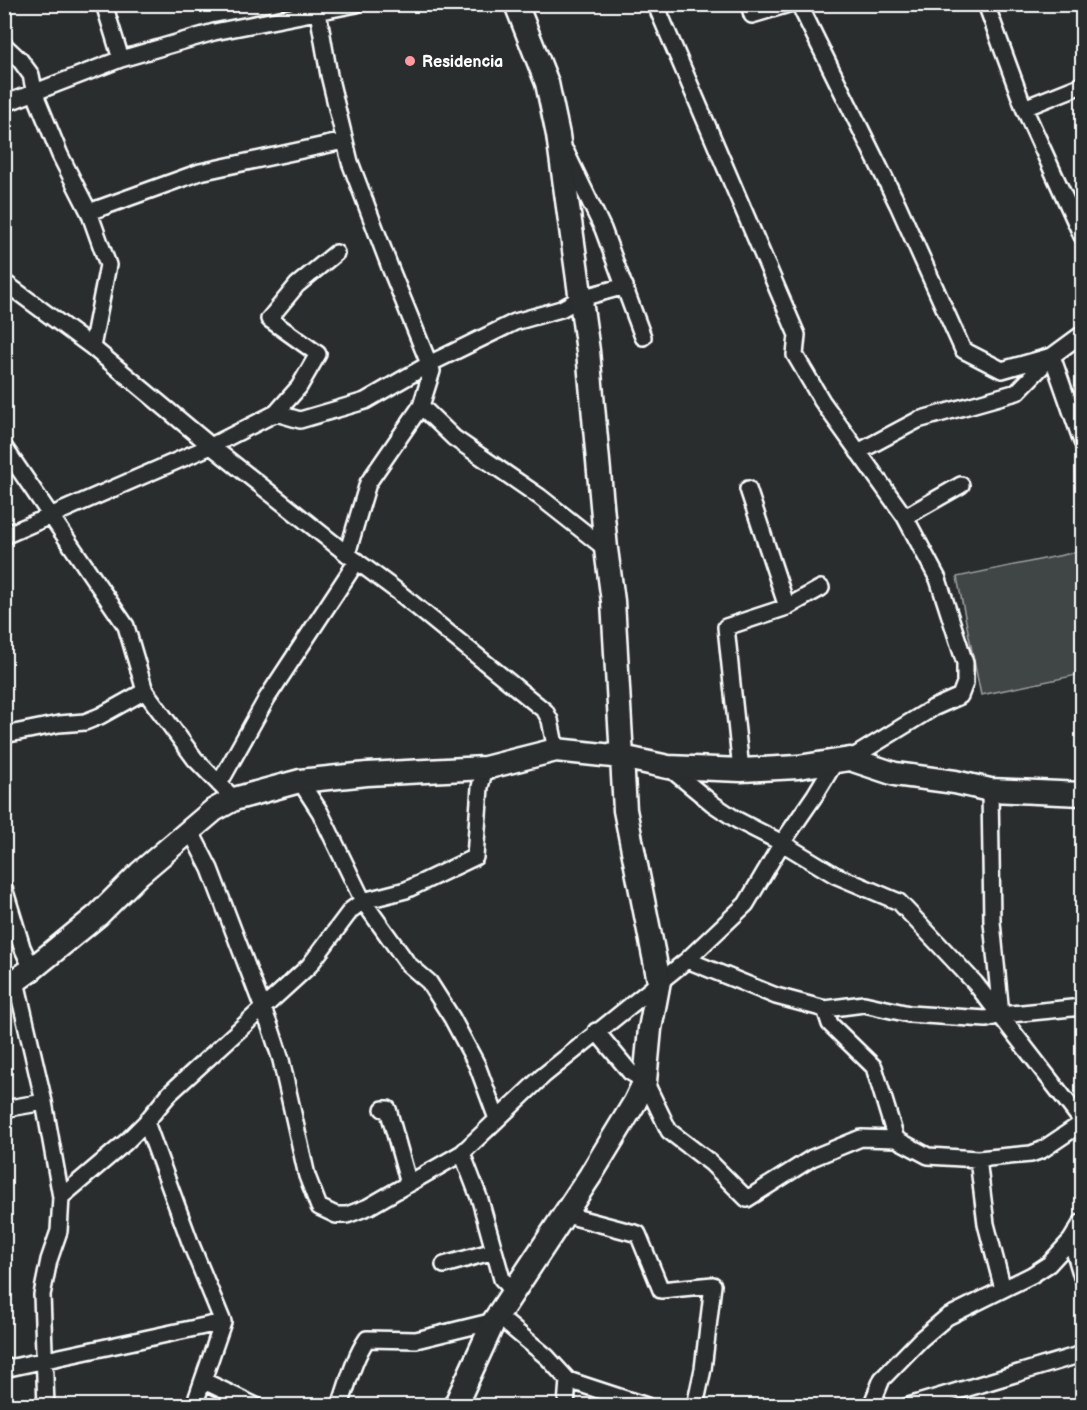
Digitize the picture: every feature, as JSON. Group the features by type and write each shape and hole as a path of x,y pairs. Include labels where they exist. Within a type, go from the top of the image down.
{"street":[{"path":"104,4 121,59"},
{"path":"4,104 121,59 214,32 357,4"},
{"path":"455,1406 497,1319 635,1102 645,1081 650,1029 659,981 625,810 613,601 588,351 558,135 547,83 516,4"},
{"path":"191,832 210,869 281,1060 307,1176 319,1207 336,1215 347,1215 368,1207 462,1153 543,1076 687,960 746,904 782,843 842,761 933,708 960,696 965,683 965,663 938,579 905,517 822,401 795,355 797,335 654,4"},
{"path":"748,4 752,15 789,4"},
{"path":"799,4 898,205 963,350 1002,370 1052,356"},
{"path":"986,4 1024,108 1083,236"},
{"path":"18,980 98,915 140,873 191,832 214,810 226,792 267,698 352,557 368,483 385,455 421,406 432,371 391,270 344,141 318,12"},
{"path":"4,45 20,60 31,75 35,94 60,156 89,212 108,266 92,347"},
{"path":"1024,108 1083,85"},
{"path":"558,135 603,229 644,337"},
{"path":"89,212 200,172 344,141"},
{"path":"4,536 211,446 276,413 299,387 318,354 269,319 297,285 336,253"},
{"path":"4,282 92,347 211,446 545,711 550,720 556,750"},
{"path":"276,413 300,420 365,401 430,363 515,322 561,309 581,298 625,286"},
{"path":"858,452 918,420 1017,392 1052,356 1083,334"},
{"path":"1052,356 1083,442"},
{"path":"421,406 454,438 540,496 606,549"},
{"path":"4,447 126,626 146,691 195,759 226,792"},
{"path":"905,517 961,485"},
{"path":"748,489 787,607"},
{"path":"741,770 726,627 787,607 820,588"},
{"path":"4,735 48,726 85,722 146,691"},
{"path":"226,792 367,774 485,768 556,750 622,757 668,767 741,770 798,767 842,761 895,774 955,782 990,790 1083,794"},
{"path":"596,1031 630,1072 645,1081 669,1131 711,1163 747,1199 812,1158 861,1138 896,1139 927,1156 978,1159 1031,1154 1042,1150 1083,1122 975,983 900,902 843,878 737,820 668,767"},
{"path":"61,1197 146,1122 171,1093 309,966 351,910 363,901 406,890 475,857 480,787 485,768"},
{"path":"300,781 320,812 363,901 408,964 429,982 452,1018 477,1065 497,1119"},
{"path":"990,790 992,922 1001,1015"},
{"path":"4,888 21,948 18,980 45,1102 61,1197 59,1231 49,1260 42,1294 46,1406"},
{"path":"687,960 776,996 825,1009 864,1004 909,1014 986,1019 1001,1015 1083,1007"},
{"path":"825,1009 830,1024 874,1067 896,1139"},
{"path":"4,1109 45,1102"},
{"path":"383,1109 388,1109 409,1184"},
{"path":"146,1122 190,1242 223,1322 194,1406"},
{"path":"462,1153 480,1200 502,1278 514,1291"},
{"path":"978,1159 986,1224 1003,1289"},
{"path":"563,1214 638,1234 662,1290 713,1286 703,1369 695,1406"},
{"path":"871,1406 882,1378 947,1317 1049,1264 1071,1240 1083,1222"},
{"path":"1071,1240 1083,1277"},
{"path":"444,1265 494,1251"},
{"path":"497,1319 547,1357 568,1380 647,1406"},
{"path":"340,1406 358,1352 367,1338 416,1340 497,1319"},
{"path":"4,1370 223,1322"},
{"path":"908,1406 1083,1354"},
{"path":"566,1406 568,1380"},
{"path":"204,1381 256,1406"}],"shaded area":[{"path":"1082,551 1082,674 981,695 957,577"}],"place":[{"name":"Residencia","path":"410,61"}]}
